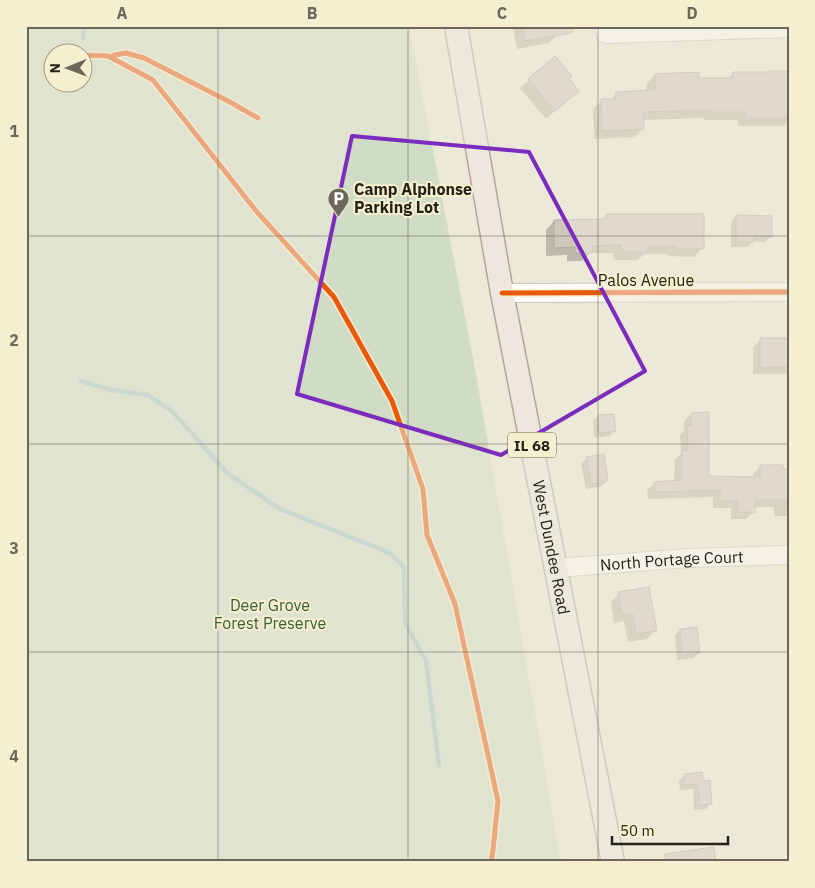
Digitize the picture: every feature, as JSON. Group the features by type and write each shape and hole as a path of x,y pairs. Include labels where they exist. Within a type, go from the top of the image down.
{"main road":[{"name":"West Dundee Road","path":"456,26 502,293 613,862"}],"street":[{"path":"605,30 789,28"},
{"name":"Palos Avenue","path":"502,293 789,292"},
{"name":"North Portage Court","path":"556,568 689,558 789,556"}],"highlighted area":[{"path":"352,136 529,152 645,371 501,455 297,394"}],"green space":[{"name":"Deer Grove Forest Preserve","path":"26,26 409,26 475,369 561,862 26,862"}],"building":[{"path":"523,26 572,26 572,33 525,41"},
{"path":"555,56 572,76 569,78 579,91 555,111 528,79"},
{"path":"789,71 789,118 746,118 746,112 711,112 711,110 643,112 644,129 602,131 601,99 616,99 616,92 655,90 655,74 699,72 699,78 733,78 733,72"},
{"path":"606,214 704,214 704,249 648,246 648,252 622,252 621,245 592,246 592,253 575,253 575,247 554,248 554,220 606,219"},
{"path":"736,215 772,216 772,237 754,236 754,242 736,242"},
{"path":"760,338 789,338 789,367 760,367"},
{"path":"709,412 709,476 760,477 760,465 783,465 783,469 789,469 789,500 755,500 755,512 738,512 738,501 720,501 720,490 655,492 654,482 681,480 682,451 688,450 687,426 691,425 691,413"},
{"path":"614,414 616,431 599,433 598,415"},
{"path":"604,454 608,481 591,484 586,457"},
{"path":"649,587 657,631 636,634 632,613 622,615 618,592"},
{"path":"697,627 700,653 682,655 680,629"},
{"path":"702,772 703,781 710,780 712,804 699,805 698,784 685,785 684,774"},
{"path":"714,847 716,862 665,862 665,854"}],"waterway":[{"path":"83,38 84,26"},
{"path":"81,381 111,390 148,395 173,412 227,473 280,509 390,553 404,567 405,623 426,661 439,765"}],"cycle path":[{"path":"110,57 126,53 144,58 258,118"},
{"path":"92,55 108,56 153,80 257,212 334,297 392,401 423,489 427,535 455,604 498,801 491,862"},
{"path":"502,293 789,292"}],"place":[{"name":"Camp Alphonse Parking Lot","path":"338,217"}]}
